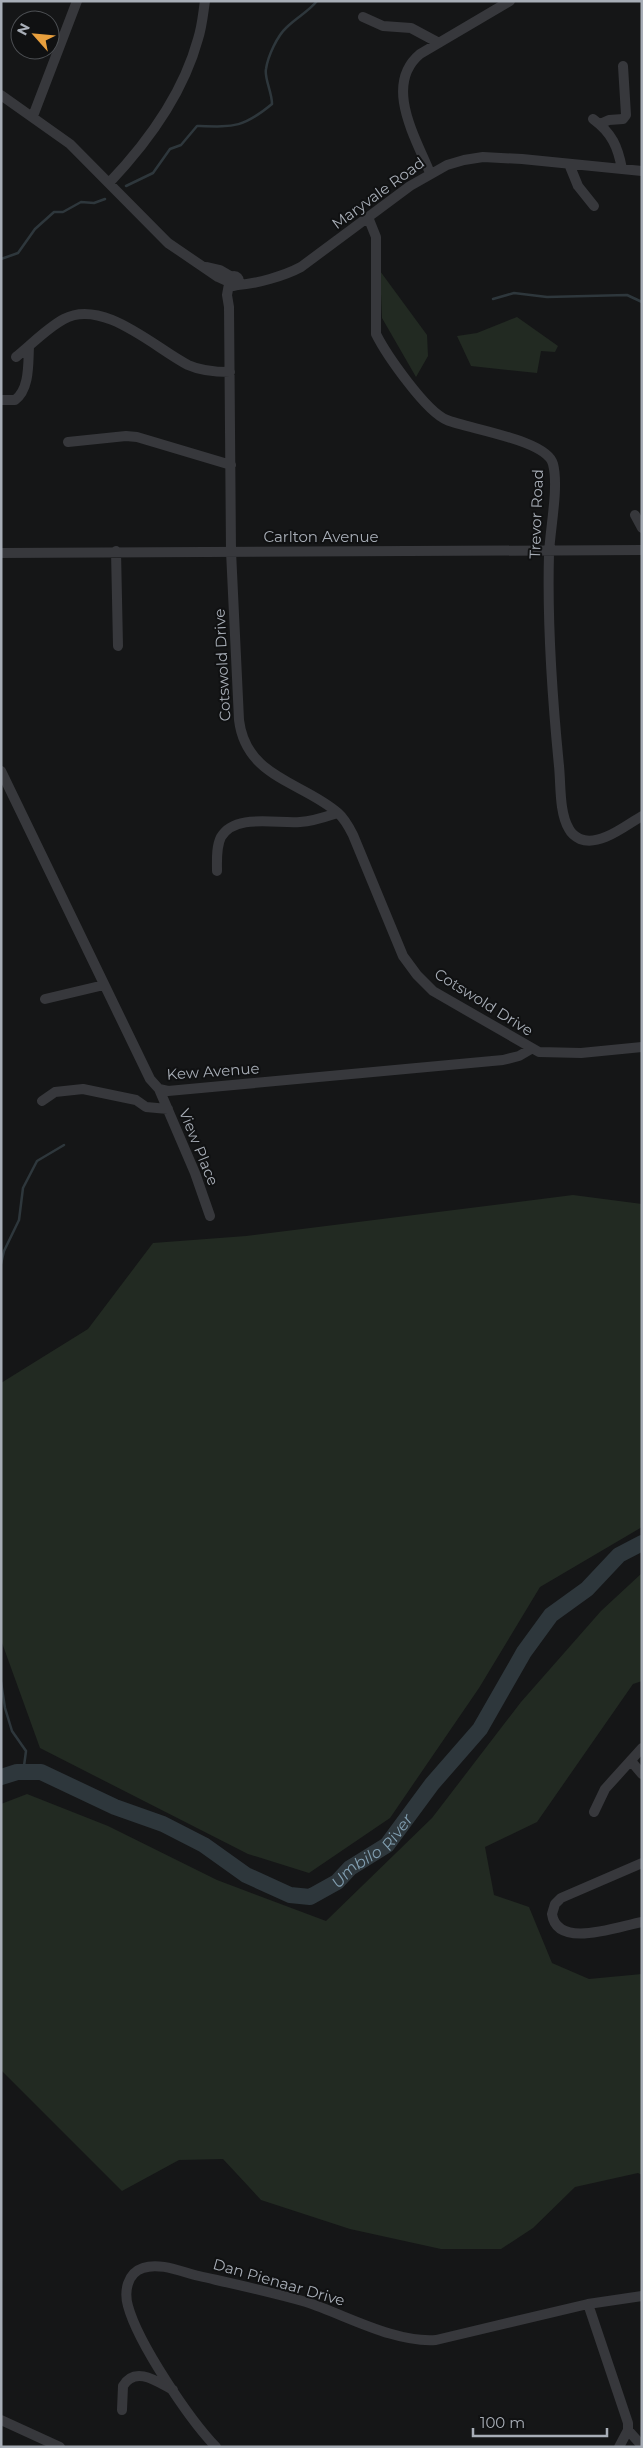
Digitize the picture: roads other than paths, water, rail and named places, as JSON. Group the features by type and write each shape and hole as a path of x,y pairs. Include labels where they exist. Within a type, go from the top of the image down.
{"street":[{"path":"33,116 77,1"},
{"path":"109,183 145,142 173,100 198,39 205,1"},
{"path":"430,173 404,103 402,88 406,71 412,61 510,1"},
{"path":"363,17 383,26 411,28 439,43"},
{"path":"622,169 618,149 597,122 623,119 626,115 623,66"},
{"name":"Maryvale Road","path":"1,95 70,144 168,244 204,266 220,270 234,282 260,280 286,274 301,267 430,173 447,165 483,157 642,171"},
{"path":"569,164 578,186 594,206"},
{"name":"Trevor Road","path":"368,217 376,238 376,334 382,347 426,403 446,420 532,445 547,454 552,462 554,479 550,551 550,676 562,798 568,829 579,838 587,841 598,839 642,816"},
{"name":"Cotswold Drive","path":"234,282 229,307 231,551 239,720 244,741 255,757 273,774 337,813 354,835 403,956 417,975 433,991 539,1052 563,1053 642,1047"},
{"path":"16,358 63,319 78,313 107,319 136,332 188,365 211,372 230,372"},
{"path":"1,400 15,400 22,393 27,378 29,346"},
{"path":"68,442 126,436 138,437 230,465"},
{"path":"635,515 642,528"},
{"name":"Carlton Avenue","path":"1,552 642,550"},
{"path":"116,551 118,646"},
{"name":"Kew Avenue","path":"1,771 4,787 150,1079 159,1089 168,1091 503,1060 519,1056 531,1049"},
{"path":"216,871 219,842 232,826 242,823 309,821 337,813"},
{"path":"45,999 104,985"},
{"path":"42,1101 55,1092 84,1089 136,1100 146,1107 168,1109"},
{"name":"View Place","path":"159,1089 210,1216"},
{"path":"594,1812 605,1789 642,1748"},
{"path":"631,1761 642,1774"},
{"path":"642,1863 561,1898 555,1904 552,1914 556,1924 563,1931 576,1935 642,1922"},
{"name":"Dan Pienaar Drive","path":"216,2447 190,2416 142,2340 127,2304 126,2291 129,2280 134,2272 143,2268 165,2268 291,2298 391,2333 424,2340 436,2340 588,2304 642,2296"},
{"path":"588,2304 624,2410 628,2430 642,2446"},
{"path":"122,2410 123,2386 133,2376 141,2375 148,2377 174,2390"},
{"path":"1,2420 60,2447"},
{"path":"621,2445 628,2430"}],"waterway":[{"path":"126,186 153,173 170,149 181,145 197,126 229,126 245,122 272,104 266,73 271,52 283,31 317,1"},
{"path":"1,259 18,253 35,229 54,212 63,212 81,202 94,203 105,199"},
{"path":"493,299 514,293 547,297 627,295 642,302"},
{"path":"1,1264 4,1251 19,1220 23,1188 37,1161 64,1145"},
{"name":"Umbilo River","path":"1,1777 17,1772 41,1772 115,1807 163,1824 204,1845 246,1875 290,1895 310,1897 337,1882 350,1868 387,1845 432,1784 480,1729 524,1652 551,1615 587,1589 619,1555 642,1543"},
{"path":"1,1682 5,1708 12,1731 26,1751 24,1766 28,1772"}]}
